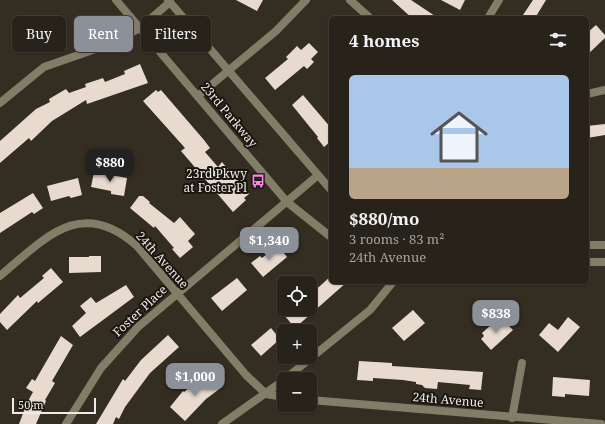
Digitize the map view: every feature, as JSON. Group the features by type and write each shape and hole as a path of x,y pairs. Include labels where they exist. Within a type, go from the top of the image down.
{"street":[{"name":"23rd Parkway","path":"116,0 287,202 329,235"},
{"path":"198,96 276,31 306,0"},
{"path":"350,0 368,16"},
{"path":"489,16 499,0"},
{"path":"0,103 44,68 105,46 140,28 169,1 317,176 329,188"},
{"path":"589,94 605,90"},
{"name":"Foster Place","path":"66,424 101,368 138,327 317,176"},
{"name":"24th Avenue","path":"0,276 25,254 62,229 81,222 110,228 131,241 246,375 266,394"},
{"path":"589,245 605,245"},
{"path":"589,262 605,262"},
{"path":"293,372 370,310 391,284"},
{"path":"512,418 522,363"},
{"path":"222,424 277,385"},
{"path":"266,394 277,396"},
{"name":"24th Avenue","path":"317,401 512,418 601,424"}],"building":[{"path":"236,0 263,0 257,11"},
{"path":"392,0 411,0 435,16 410,16"},
{"path":"441,0 465,0 460,10"},
{"path":"533,0 546,0 536,16 522,16"},
{"path":"596,25 605,35 605,38 589,53 589,31"},
{"path":"309,43 318,52 311,59 314,62 307,69 304,66 275,90 265,78 288,59 286,57 297,46 301,50"},
{"path":"140,64 148,83 87,104 86,100 52,121 31,141 29,138 0,163 0,141 36,109 50,102 49,99 66,89 69,93 86,87 85,84 103,78 105,82 125,74 124,71"},
{"path":"156,90 158,92 161,90 204,140 210,148 205,152 218,167 222,162 249,194 244,198 246,200 233,212 181,151 185,148 143,101"},
{"path":"303,95 329,126 329,143 324,147 317,138 318,137 292,105"},
{"path":"605,124 605,135 589,138 589,126"},
{"path":"94,172 127,178 124,196 111,194 111,191 91,187"},
{"path":"78,178 82,195 71,198 69,196 51,201 47,186"},
{"path":"33,193 43,208 34,214 32,212 0,233 0,213"},
{"path":"139,196 143,196 150,202 149,203 174,223 180,217 195,234 188,241 193,247 180,258 172,249 174,248 155,226 154,228 130,208"},
{"path":"278,245 287,257 263,277 251,263 260,256 262,258"},
{"path":"101,256 101,272 69,273 69,257"},
{"path":"51,268 63,282 38,303 37,301 7,330 0,322 0,314 18,295 20,298 44,278 42,276"},
{"path":"237,278 247,290 222,311 211,298"},
{"path":"329,278 329,284 345,284 317,309 317,289"},
{"path":"126,285 134,297 80,337 72,326 86,313 80,306 91,297 96,303"},
{"path":"413,310 425,323 404,341 392,328"},
{"path":"285,316 309,316 300,324 292,324"},
{"path":"568,317 580,327 558,352 539,335 549,323 558,330"},
{"path":"502,319 513,330 491,350 481,339 484,336 482,333 491,325 493,327"},
{"path":"271,328 277,335 277,342 261,356 251,345"},
{"path":"168,335 179,347 150,373 125,407 119,419 116,417 113,424 96,424 123,379 125,381 141,360"},
{"path":"61,336 73,345 52,381 55,383 45,400 46,401 36,424 19,424 33,392 26,388 32,379 35,381"},
{"path":"359,361 392,363 392,366 483,372 481,390 469,389 470,385 438,382 437,389 425,388 422,385 416,384 416,382 403,380 373,378 373,381 357,380"},
{"path":"212,375 222,387 206,399 185,421 170,407 183,391 184,392 201,378 204,381"},
{"path":"553,377 590,380 589,396 565,394 565,397 552,396"}],"place":[{"name":"23rd Pkwy at Foster Pl","path":"258,181"}]}
